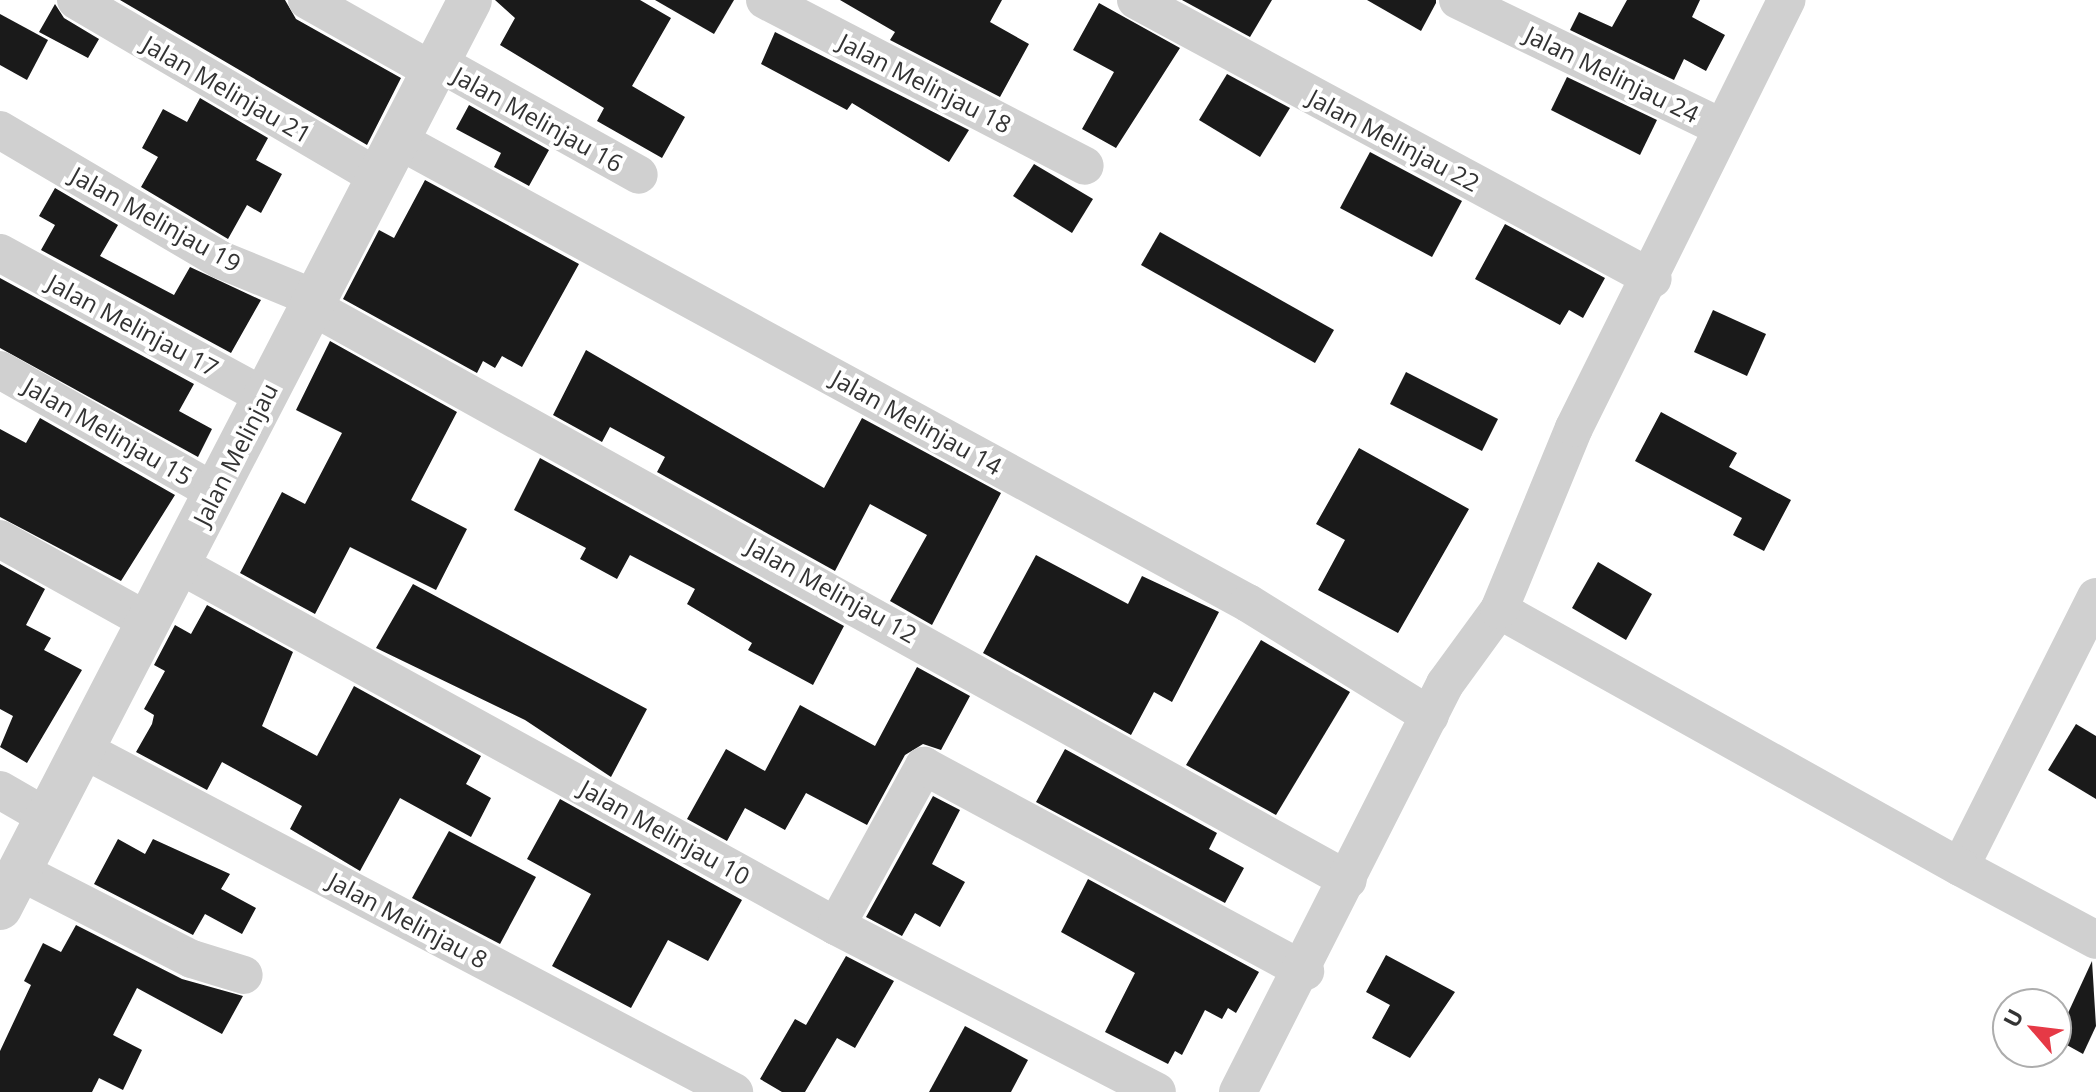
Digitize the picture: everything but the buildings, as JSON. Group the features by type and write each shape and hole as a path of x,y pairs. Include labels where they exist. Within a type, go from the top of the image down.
{"street":[{"name":"Jalan Melinjau 21","path":"76,0 388,158"},
{"name":"Jalan Melinjau 16","path":"307,0 639,175"},
{"name":"Jalan Melinjau","path":"10,889 470,0"},
{"name":"Jalan Melinjau 18","path":"765,0 1085,166"},
{"name":"Jalan Melinjau 22","path":"1136,0 1653,279"},
{"name":"Jalan Melinjau 24","path":"1458,0 1721,127"},
{"path":"1238,1092 1305,971 1430,716 1499,610 1574,428 1653,279 1721,127 1786,0"},
{"name":"Jalan Melinjau 19","path":"0,130 221,260 314,302"},
{"name":"Jalan Melinjau 14","path":"388,158 1248,603 1430,716"},
{"name":"Jalan Melinjau 17","path":"0,253 265,397"},
{"name":"Jalan Melinjau 12","path":"314,302 1348,880"},
{"name":"Jalan Melinjau 15","path":"0,370 215,492"},
{"path":"0,539 149,622"},
{"name":"Jalan Melinjau 10","path":"178,564 836,926 1157,1092"},
{"path":"1960,867 2096,597"},
{"path":"1499,610 2096,940"},
{"name":"Jalan Melinjau 8","path":"82,749 734,1092"},
{"path":"836,926 924,766 1305,971"},
{"path":"0,790 47,817"},
{"path":"10,889 192,959 244,975"}]}
